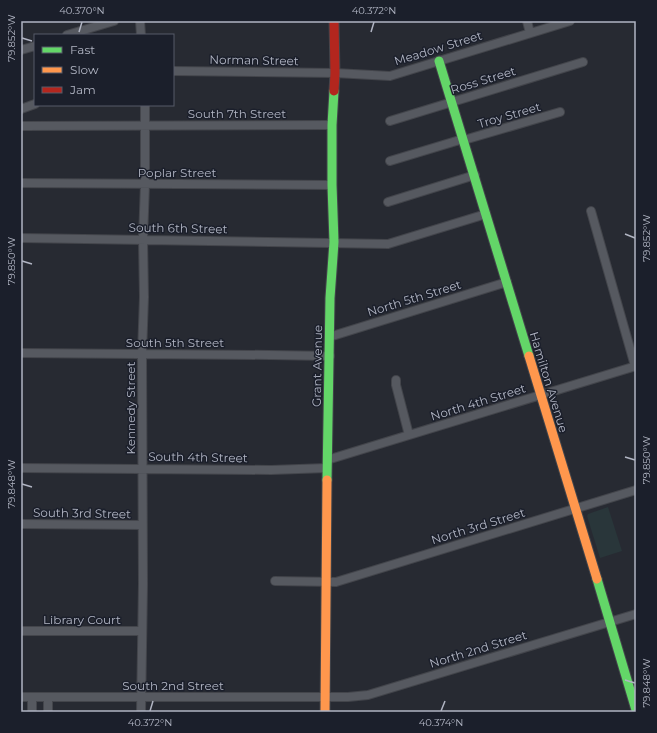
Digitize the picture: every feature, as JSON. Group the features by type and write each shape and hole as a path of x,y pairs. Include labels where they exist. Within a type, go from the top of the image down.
{"street":[{"path":"70,34 114,21"},
{"path":"140,21 141,34"},
{"name":"Grant Avenue","path":"325,712 327,464 330,356 329,337 334,242 332,125 335,73 334,21"},
{"path":"527,21 530,33"},
{"name":"Meadow Street","path":"335,73 390,76 570,21"},
{"path":"21,50 34,46"},
{"name":"Hamilton Avenue","path":"439,61 475,174 636,710"},
{"name":"Ross Street","path":"390,121 583,62"},
{"name":"Norman Street","path":"174,71 335,73"},
{"path":"21,109 34,104"},
{"name":"Kennedy Street","path":"141,712 142,354 144,297 143,239 146,126 145,106"},
{"name":"Troy Street","path":"390,161 560,112"},
{"name":"South 7th Street","path":"21,126 332,125"},
{"path":"388,202 475,174"},
{"name":"Poplar Street","path":"21,182 332,185"},
{"path":"590,211 636,366"},
{"name":"South 6th Street","path":"21,238 388,244 486,214"},
{"name":"North 5th Street","path":"329,337 507,282"},
{"name":"South 5th Street","path":"21,353 270,354 330,356"},
{"name":"North 4th Street","path":"327,464 409,435 636,366"},
{"path":"396,380 409,435"},
{"name":"South 4th Street","path":"21,468 270,470 327,464"},
{"name":"North 3rd Street","path":"326,581 336,582 636,490"},
{"name":"South 3rd Street","path":"21,524 142,525"},
{"path":"275,580 326,581"},
{"name":"North 2nd Street","path":"325,697 368,695 636,614"},
{"name":"Library Court","path":"21,631 142,632"},
{"name":"South 2nd Street","path":"21,697 325,697"},
{"path":"32,697 32,712"},
{"path":"48,698 48,712"}],"shaded area":[{"path":"608,507 622,551 600,558 587,516 588,514"}],"traffic: fast":[{"path":"439,61 529,356"},
{"path":"327,480 330,298 334,242 332,185 332,125 334,91"},
{"path":"597,579 636,710"}],"traffic: slow":[{"path":"529,356 597,579"},
{"path":"325,712 327,480"}],"traffic: jam":[{"path":"334,21 334,91"}]}
